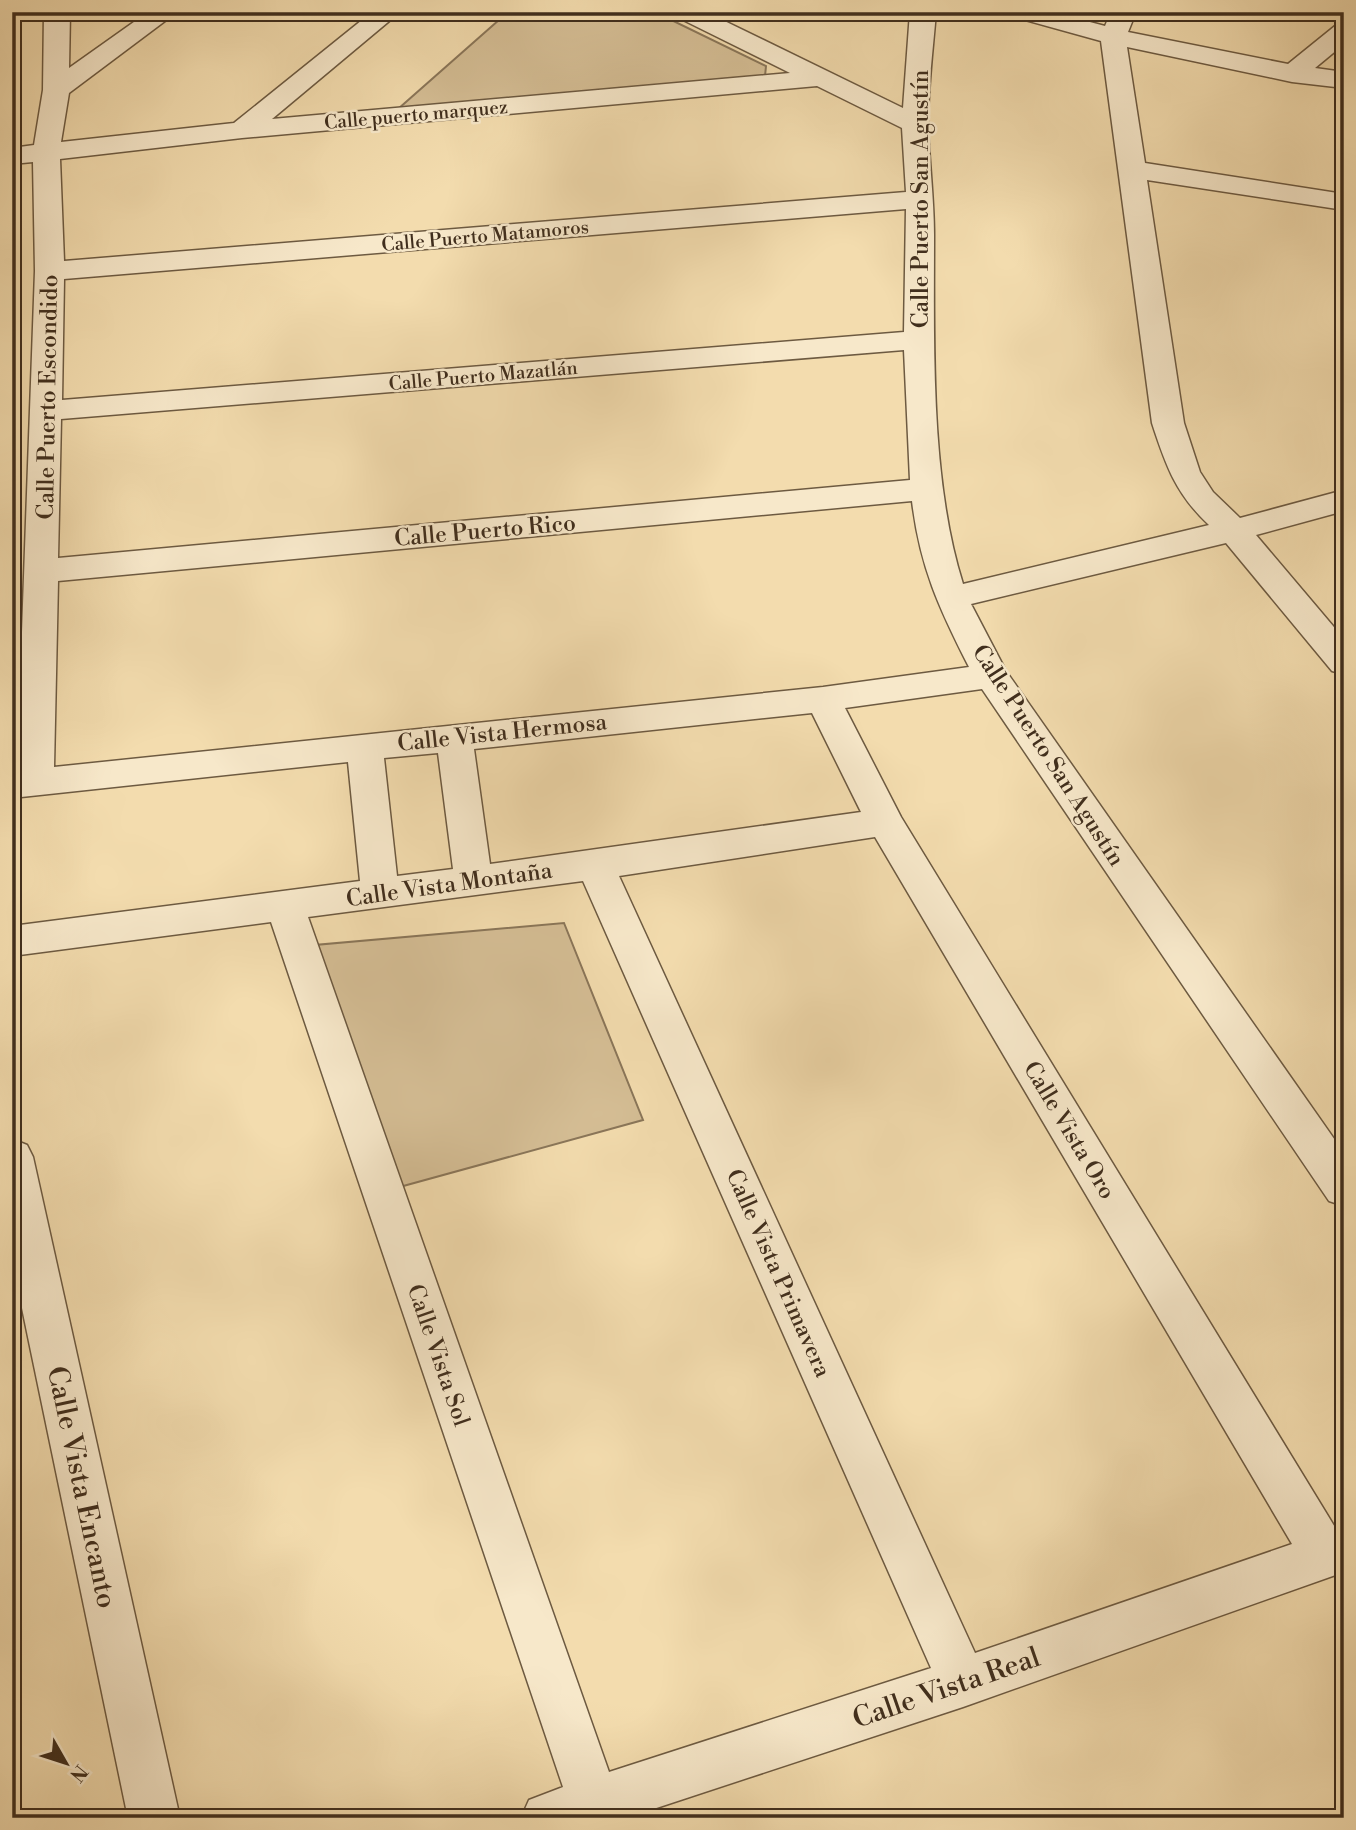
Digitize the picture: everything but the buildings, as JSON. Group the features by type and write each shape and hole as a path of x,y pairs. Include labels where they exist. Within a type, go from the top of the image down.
{"street":[{"name":"Calle Puerto Escondido","path":"24,783 42,571 50,271 47,153 56,90 57,12"},
{"path":"56,90 165,12"},
{"path":"242,130 388,12"},
{"path":"686,12 915,124"},
{"name":"Calle Puerto San Agustín","path":"923,12 915,124 920,199 919,340 927,489 934,544 951,598 991,676 1344,1188"},
{"path":"1023,12 1119,25 1292,74 1344,80"},
{"path":"1119,25 1132,169 1168,423 1184,472 1201,499 1234,530 1344,662"},
{"path":"1292,74 1344,31"},
{"name":"Calle puerto marquez","path":"12,156 242,130 820,78"},
{"path":"1132,169 1344,202"},
{"name":"Calle Puerto Matamoros","path":"50,271 920,199"},
{"name":"Calle Puerto Mazatlán","path":"46,411 919,340"},
{"name":"Calle Puerto Rico","path":"42,571 927,489"},
{"path":"951,598 1234,530 1344,500"},
{"name":"Calle Vista Hermosa","path":"24,783 823,699 991,676"},
{"name":"Calle Vista Oro","path":"823,699 886,822 1335,1553"},
{"path":"454,736 473,880"},
{"path":"365,747 380,893"},
{"name":"Calle Vista Montaña","path":"12,941 285,907 886,822"},
{"name":"Calle Vista Primavera","path":"595,864 962,1682"},
{"name":"Calle Vista Sol","path":"285,907 594,1803"},
{"name":"Calle Vista Encanto","path":"12,1157 154,1818"},
{"name":"Calle Vista Real","path":"547,1818 962,1682 1335,1553"}],"shaded area":[{"path":"508,12 655,12 766,66 765,76 398,109"},
{"path":"564,923 643,1120 396,1188 315,945"}]}
